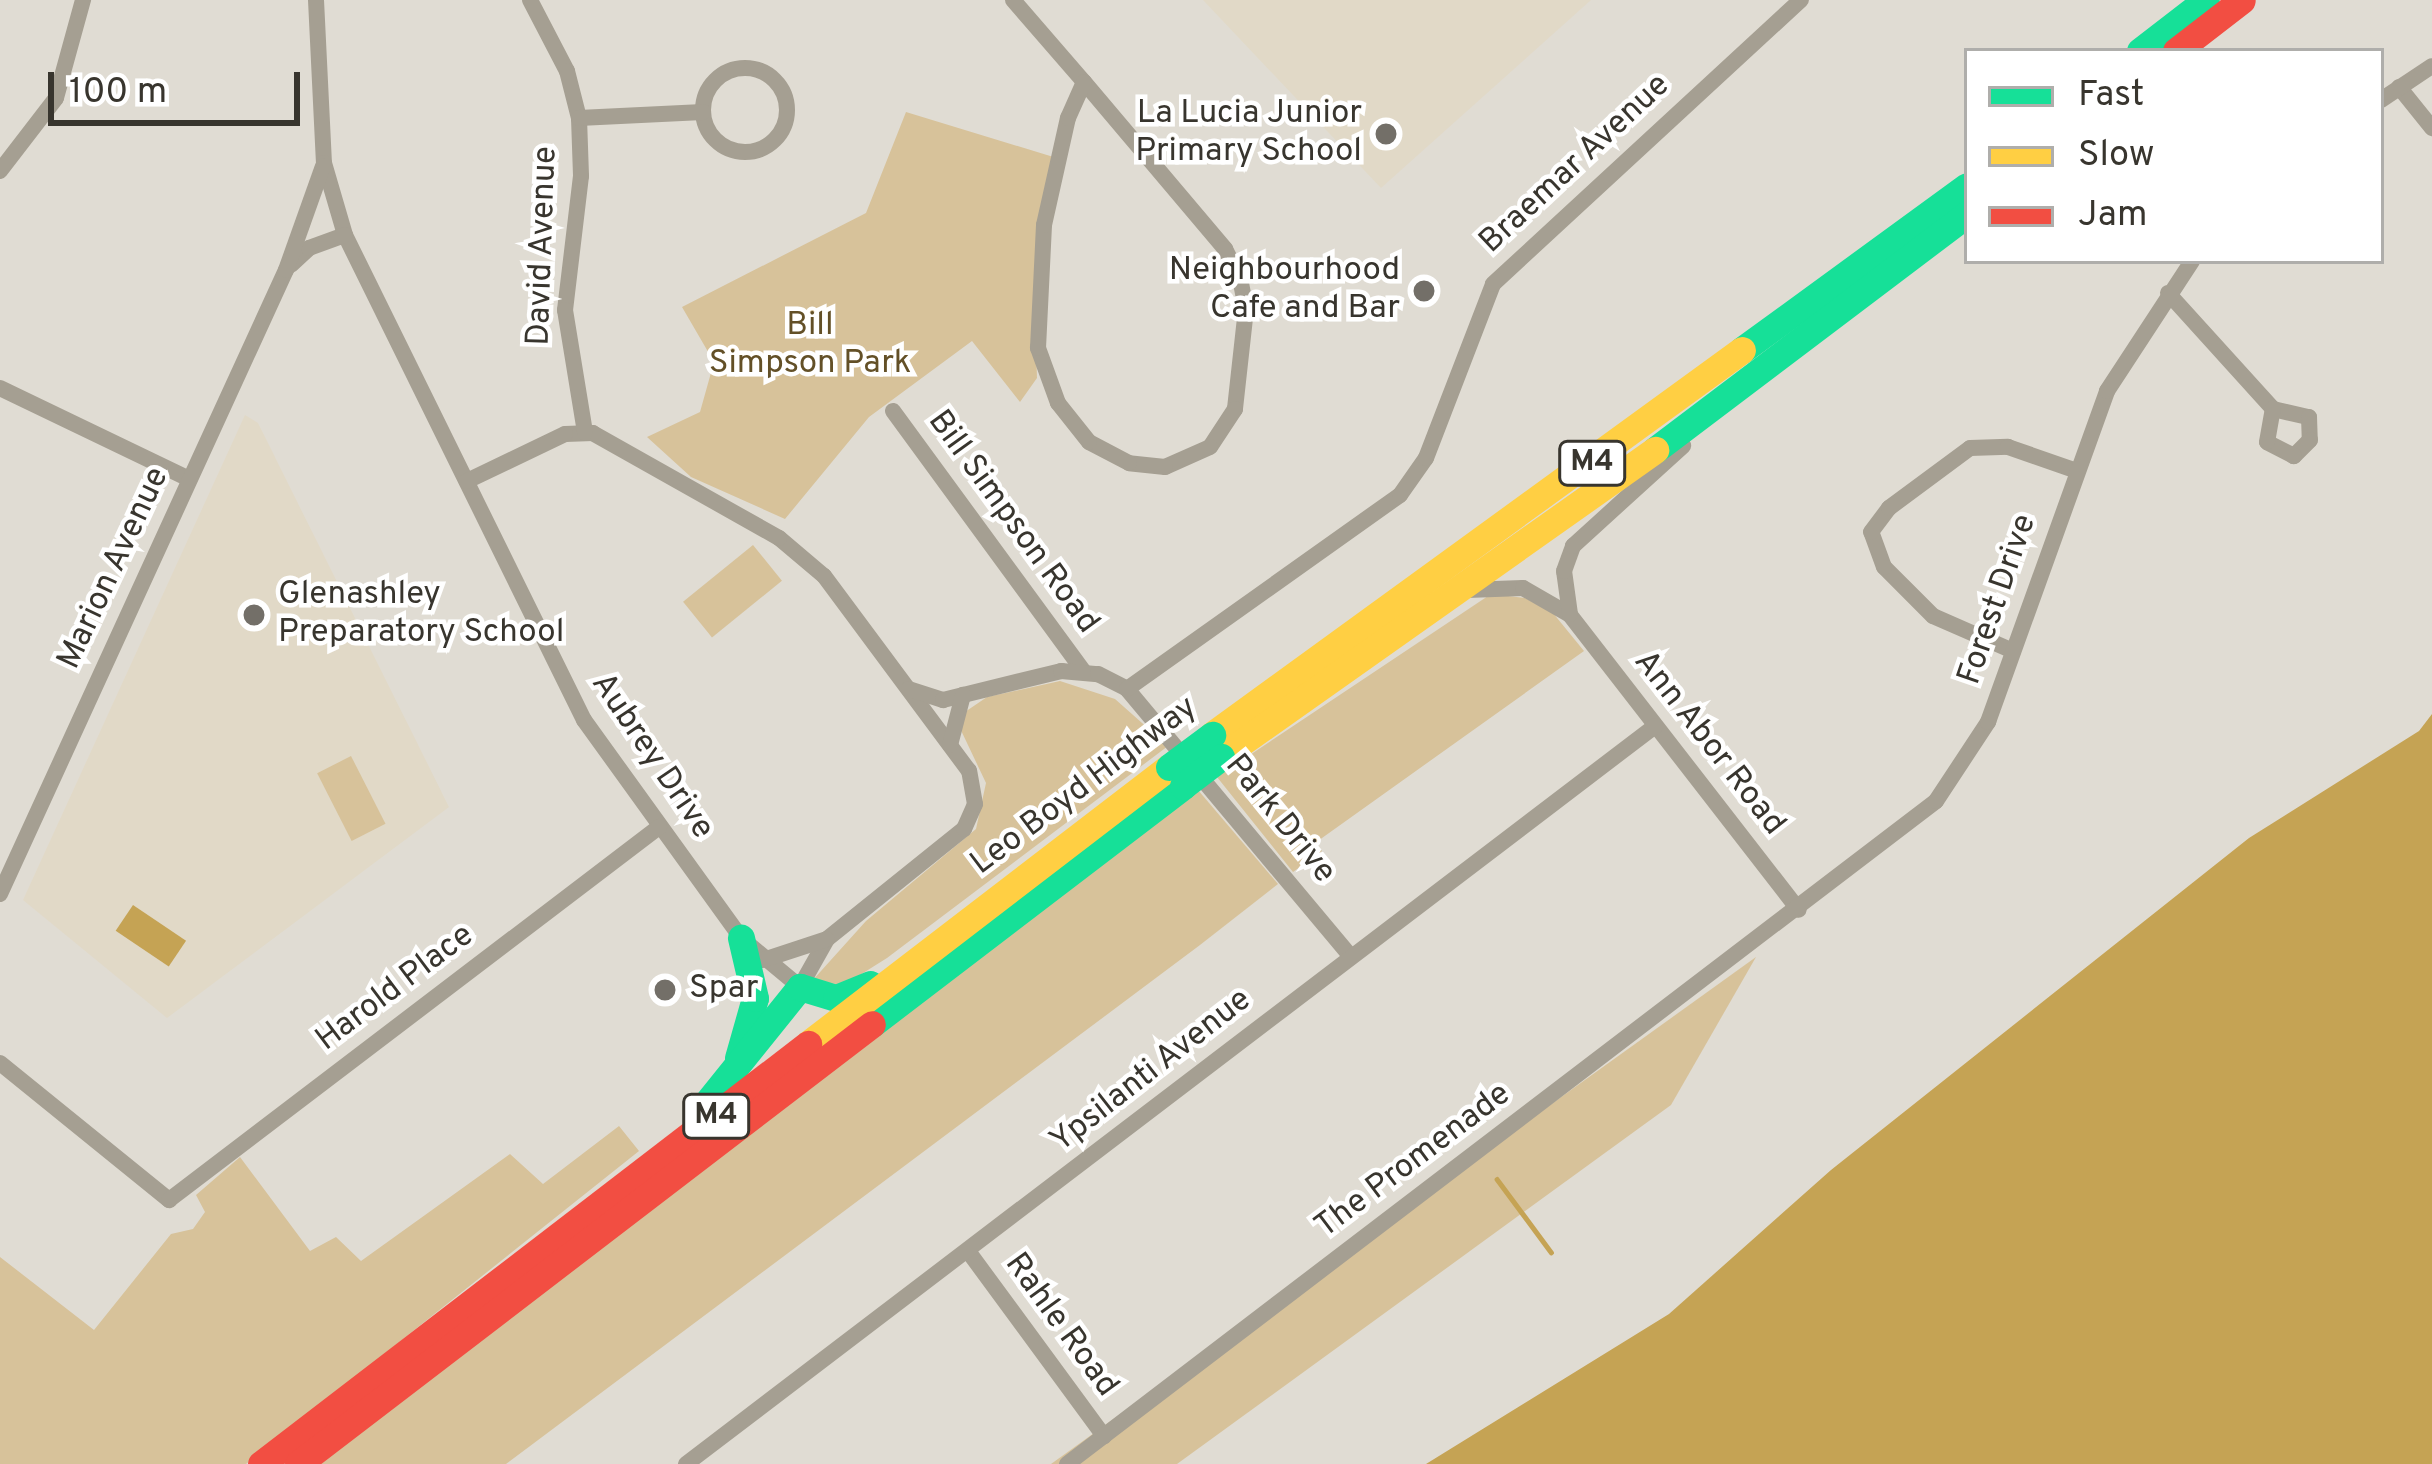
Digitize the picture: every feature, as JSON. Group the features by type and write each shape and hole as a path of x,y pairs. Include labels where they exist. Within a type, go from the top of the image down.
{"highway":[{"path":"2144,48 2206,0"},
{"path":"2180,48 2242,0"},
{"name":"Leo Boyd Highway","path":"298,1464 1176,777 1964,188"},
{"name":"Leo Boyd Highway","path":"1217,746 1775,365 1964,216"},
{"name":"Leo Boyd Highway","path":"261,1464 905,969 1176,777"},
{"path":"713,1098 754,1013 754,969 740,938"},
{"path":"620,1190 713,1098 800,987 836,998 905,969"}],"street":[{"path":"0,170 56,98 83,0"},
{"name":"Marion Avenue","path":"316,0 324,163 334,208"},
{"name":"David Avenue","path":"530,0 567,70 579,118 581,176 565,310 585,432"},
{"path":"1013,0 1084,82 1225,249 1244,292 1235,409 1210,447 1166,467 1129,463 1089,442 1058,403 1038,348 1044,224 1068,118 1084,82"},
{"name":"Braemar Avenue","path":"1127,688 1400,495 1426,458 1493,284 1801,0"},
{"path":"2384,98 2432,66"},
{"path":"743,68 774,79 788,108 777,138 747,152 717,141 703,112 714,81 743,68"},
{"path":"2398,87 2432,128"},
{"path":"579,118 703,112"},
{"name":"Marion Avenue","path":"0,894 286,270 324,163"},
{"name":"Aubrey Drive","path":"334,208 577,706 740,938 800,987"},
{"path":"286,270 309,248 345,235"},
{"name":"Forest Drive","path":"1799,910 1950,786 1979,741 2119,368 2190,264"},
{"path":"2168,293 2272,409"},
{"path":"1570,615 1564,571 1590,525 1775,365"},
{"path":"0,388 190,479"},
{"name":"Bill Simpson Road","path":"893,412 1083,670"},
{"path":"467,481 585,432 805,557 950,746 975,793 964,829 827,940 800,987"},
{"path":"2013,651 1933,616 1884,567 1871,532 1889,508 1970,448 2008,447 2077,471"},
{"name":"Ann Abor Road","path":"1445,593 1523,588 1570,615 1799,910"},
{"path":"909,688 934,700 1083,670"},
{"name":"Park Drive","path":"1083,670 1127,688 1351,957"},
{"path":"950,746 963,695"},
{"name":"Ypsilanti Avenue","path":"686,1464 1655,726"},
{"name":"Harold Place","path":"0,1064 169,1200 659,827"},
{"name":"The Promenade","path":"1066,1464 1799,910"},
{"path":"764,960 827,940"},
{"name":"Rahle Road","path":"968,1251 1104,1436"}],"shaded area":[{"name":"La Lucia Junior Primary School","path":"1203,0 1591,0 1381,188"},
{"name":"Glenashley Preparatory School","path":"245,415 258,423 449,807 167,1018 23,900"},
{"path":"2432,714 2432,1464 1426,1464 1669,1314 1831,1170 2249,838 2419,731"},
{"path":"133,905 186,941 169,966 116,931"}],"green space":[{"name":"Bill Simpson Park","path":"906,112 1060,159 1035,315 1037,378 1020,402 972,341 869,417 785,519 691,477 647,437 700,412 714,362 682,307 866,213"},
{"path":"753,545 782,581 712,637 683,602"},
{"path":"1491,594 1525,598 1553,613 1584,651 1315,843 1322,851 1293,872 1217,777"},
{"path":"1060,681 1115,699 1168,746 887,958 844,985 812,981 866,921 976,829 986,783 958,724 962,714 987,697"},
{"path":"351,756 386,824 352,841 317,773"},
{"path":"1198,790 1278,884 1200,945 506,1464 317,1464"},
{"path":"1756,957 1671,1105 1177,1464 1051,1464"},
{"path":"619,1126 639,1151 246,1464 0,1464 0,1257 94,1330 171,1234 193,1229 205,1212 196,1195 240,1157 310,1251 336,1237 361,1261 510,1154 543,1184"}],"waterway":[{"path":"1497,1179 1551,1252"}],"traffic: fast":[{"path":"2144,48 2206,0"},
{"path":"1742,350 1964,188"},
{"path":"1655,450 1964,216"},
{"path":"1169,767 1212,735"},
{"path":"1183,786 1221,757"},
{"path":"872,1024 1183,786"},
{"path":"738,1058 755,998 741,938"},
{"path":"701,1110 800,987 836,998 870,984"}],"traffic: slow":[{"path":"1212,735 1742,350"},
{"path":"1221,757 1655,450"},
{"path":"808,1044 1169,767"}],"traffic: jam":[{"path":"2180,48 2242,0"},
{"path":"298,1464 872,1024"},
{"path":"261,1464 808,1044"}],"place":[{"name":"La Lucia Junior Primary School","path":"1386,134"},
{"name":"Neighbourhood Cafe and Bar","path":"1424,291"},
{"name":"Glenashley Preparatory School","path":"254,615"},
{"name":"Spar","path":"665,990"}]}
